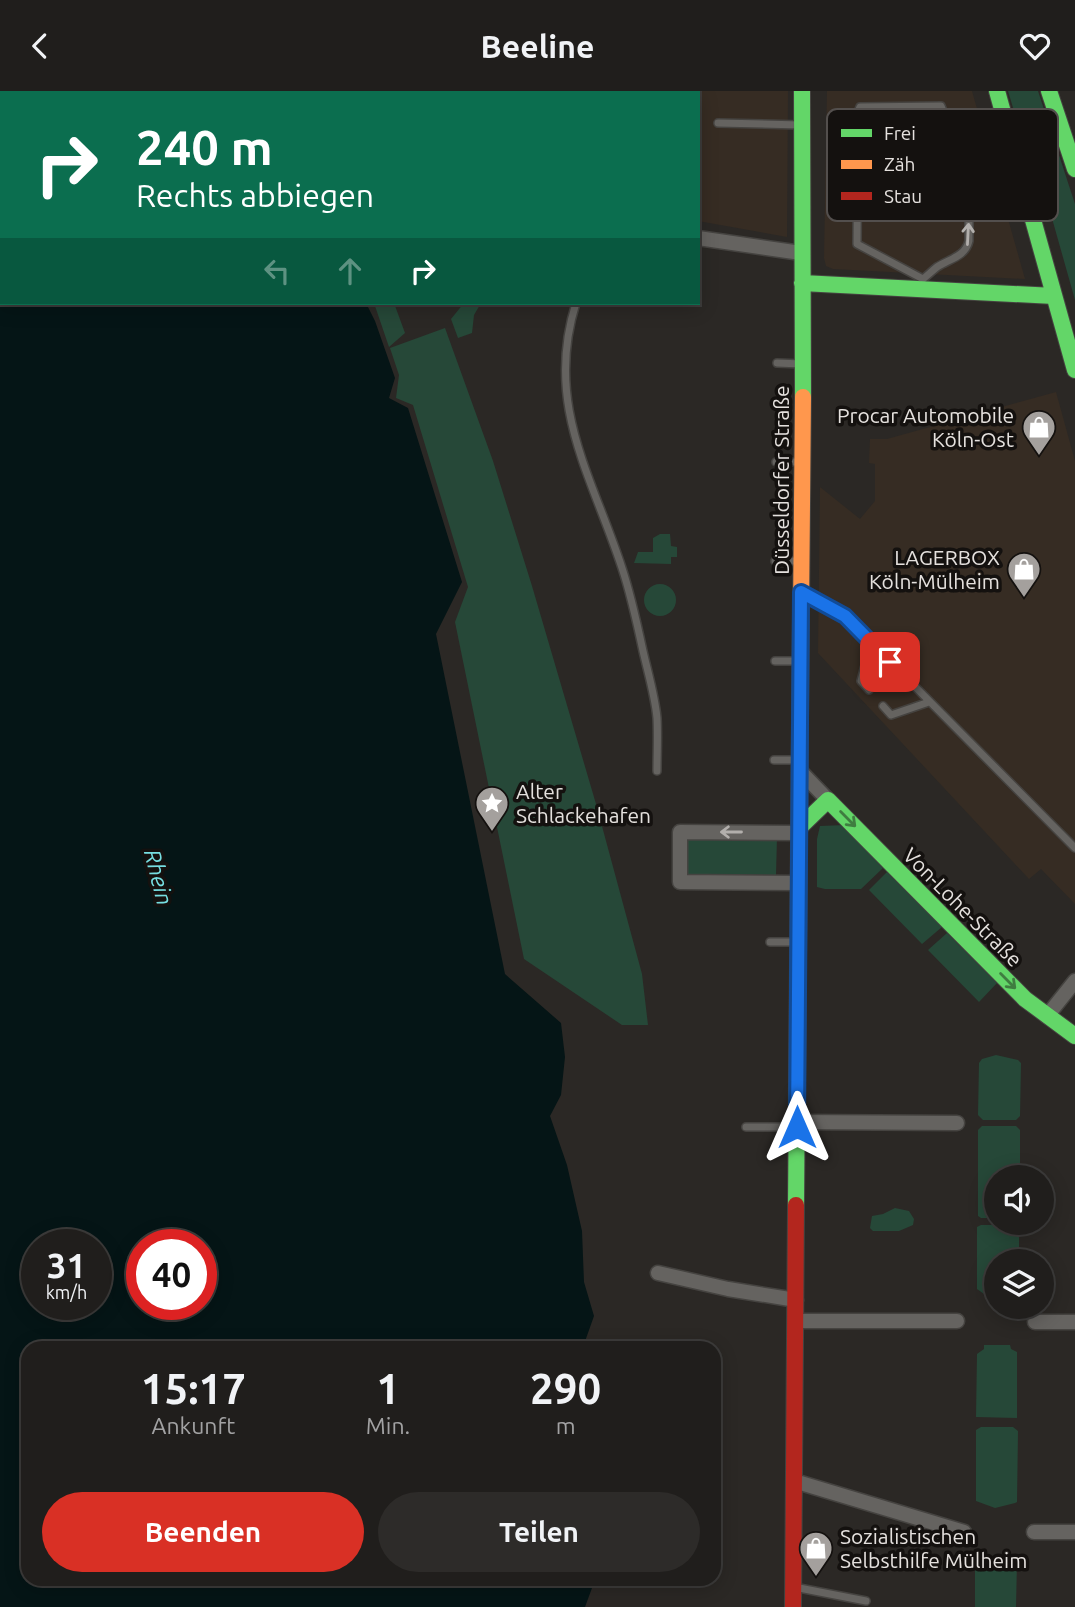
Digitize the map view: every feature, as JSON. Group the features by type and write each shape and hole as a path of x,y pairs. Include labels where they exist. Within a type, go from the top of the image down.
{"street":[{"name":"Düsseldorfer Straße","path":"793,1607 803,364 802,91"},
{"path":"997,91 1002,109"},
{"path":"1049,91 1055,109"},
{"path":"1058,118 1075,169"},
{"path":"1033,221 1075,370"},
{"path":"700,241 801,253"},
{"path":"802,283 924,284 1054,296"},
{"name":"Von-Lohe-Straße","path":"800,766 828,800 1025,999 1075,1036"},
{"path":"799,883 680,882 681,832 799,830 828,800"},
{"path":"1047,1016 1075,981"},
{"path":"797,1124 957,1123"},
{"path":"659,1273 727,1289 796,1300"},
{"path":"796,1321 957,1321"},
{"path":"1035,1322 1075,1322"},
{"path":"794,1481 964,1532"},
{"path":"1034,1532 1075,1532"}],"lane":[{"path":"860,109 941,106 942,109"},
{"path":"718,123 802,125"},
{"path":"857,221 857,244 924,284 937,267 959,256 967,247 968,221"},
{"path":"575,305 565,355 567,403 577,448 614,544 632,603 657,717 657,771"},
{"path":"777,363 803,364"},
{"path":"776,462 802,462"},
{"path":"775,561 801,561"},
{"path":"801,592 845,616 1075,848"},
{"path":"869,690 861,681 871,642"},
{"path":"775,661 801,661"},
{"path":"883,706 891,715 929,702"},
{"path":"774,760 800,766"},
{"path":"770,942 799,942"},
{"path":"746,1127 797,1124"},
{"path":"794,1587 866,1601"}],"shaded area":[{"path":"700,91 788,91 787,237 700,221"},
{"path":"827,91 972,91 977,109 827,109 827,221 1009,221 1025,279 833,269 826,266"},
{"path":"1056,392 1075,461 1075,904 1041,869 1029,879 818,653 820,487 860,519 875,501 875,464 869,463 870,439 887,439"}],"green space":[{"path":"1008,91 1038,91 1044,109 1013,109"},
{"path":"1058,152 1075,204 1075,300 1053,221 1058,221"},
{"path":"375,305 395,305 405,333 389,347"},
{"path":"462,305 480,305 474,315 472,333 458,338 451,319"},
{"path":"445,328 493,461 596,804 642,974 648,1025 622,1025 524,959 455,622 468,587 413,405 396,398 399,375 390,348"},
{"path":"660,534 670,534 671,546 677,547 677,557 671,557 671,564 634,563 638,552 653,552 653,538"},
{"path":"660,584 671,589 676,600 671,611 660,616 649,611 644,600 649,589"},
{"path":"846,825 883,868 861,889 817,887 817,839 820,826"},
{"path":"686,836 777,837 776,875 686,874"},
{"path":"887,872 942,927 922,944 869,890"},
{"path":"947,933 997,983 979,1002 928,950"},
{"path":"996,1055 1021,1063 1020,1116 1016,1120 983,1120 978,1115 979,1063 982,1059"},
{"path":"982,1126 1016,1126 1020,1130 1020,1165 984,1165 984,1218 978,1216 978,1130"},
{"path":"895,1208 909,1211 914,1219 913,1225 899,1231 873,1231 870,1228 872,1216"},
{"path":"984,1225 984,1235 1019,1235 1019,1249 984,1249 984,1294 977,1289 977,1227"},
{"path":"984,1345 1010,1345 1011,1349 1017,1352 1017,1418 976,1417 977,1354 984,1349"},
{"path":"981,1427 1013,1427 1018,1431 1015,1503 995,1508 976,1501 976,1430"},
{"path":"996,1555 1017,1562 1016,1607 975,1607 975,1561"}],"water":[{"name":"Rhein","path":"0,305 367,305 395,378 389,398 408,408 462,582 436,634 505,974 561,1023 565,1057 561,1095 550,1116 567,1165 582,1231 584,1282 594,1316 585,1341 21,1341 21,1586 592,1588 585,1607 0,1607"}],"traffic: fast":[{"path":"802,91 803,397"},
{"path":"997,91 1002,109"},
{"path":"1049,91 1055,109"},
{"path":"1058,118 1075,169"},
{"path":"1033,221 1075,370"},
{"path":"802,283 1054,296"},
{"path":"796,1205 800,720"},
{"path":"799,828 828,800 1025,999 1075,1036"}],"traffic: slow":[{"path":"800,720 803,397"}],"traffic: jam":[{"path":"793,1607 796,1205"}],"place":[{"name":"Procar Automobile Köln-Ost","path":"1039,457"},
{"name":"LAGERBOX Köln-Mülheim","path":"1024,599"},
{"name":"Alter Schlackehafen","path":"492,833"},
{"name":"Sozialistischen Selbsthilfe Mülheim","path":"816,1578"}],"route":[{"path":"797,1127 801,592 845,616 890,662"}]}
